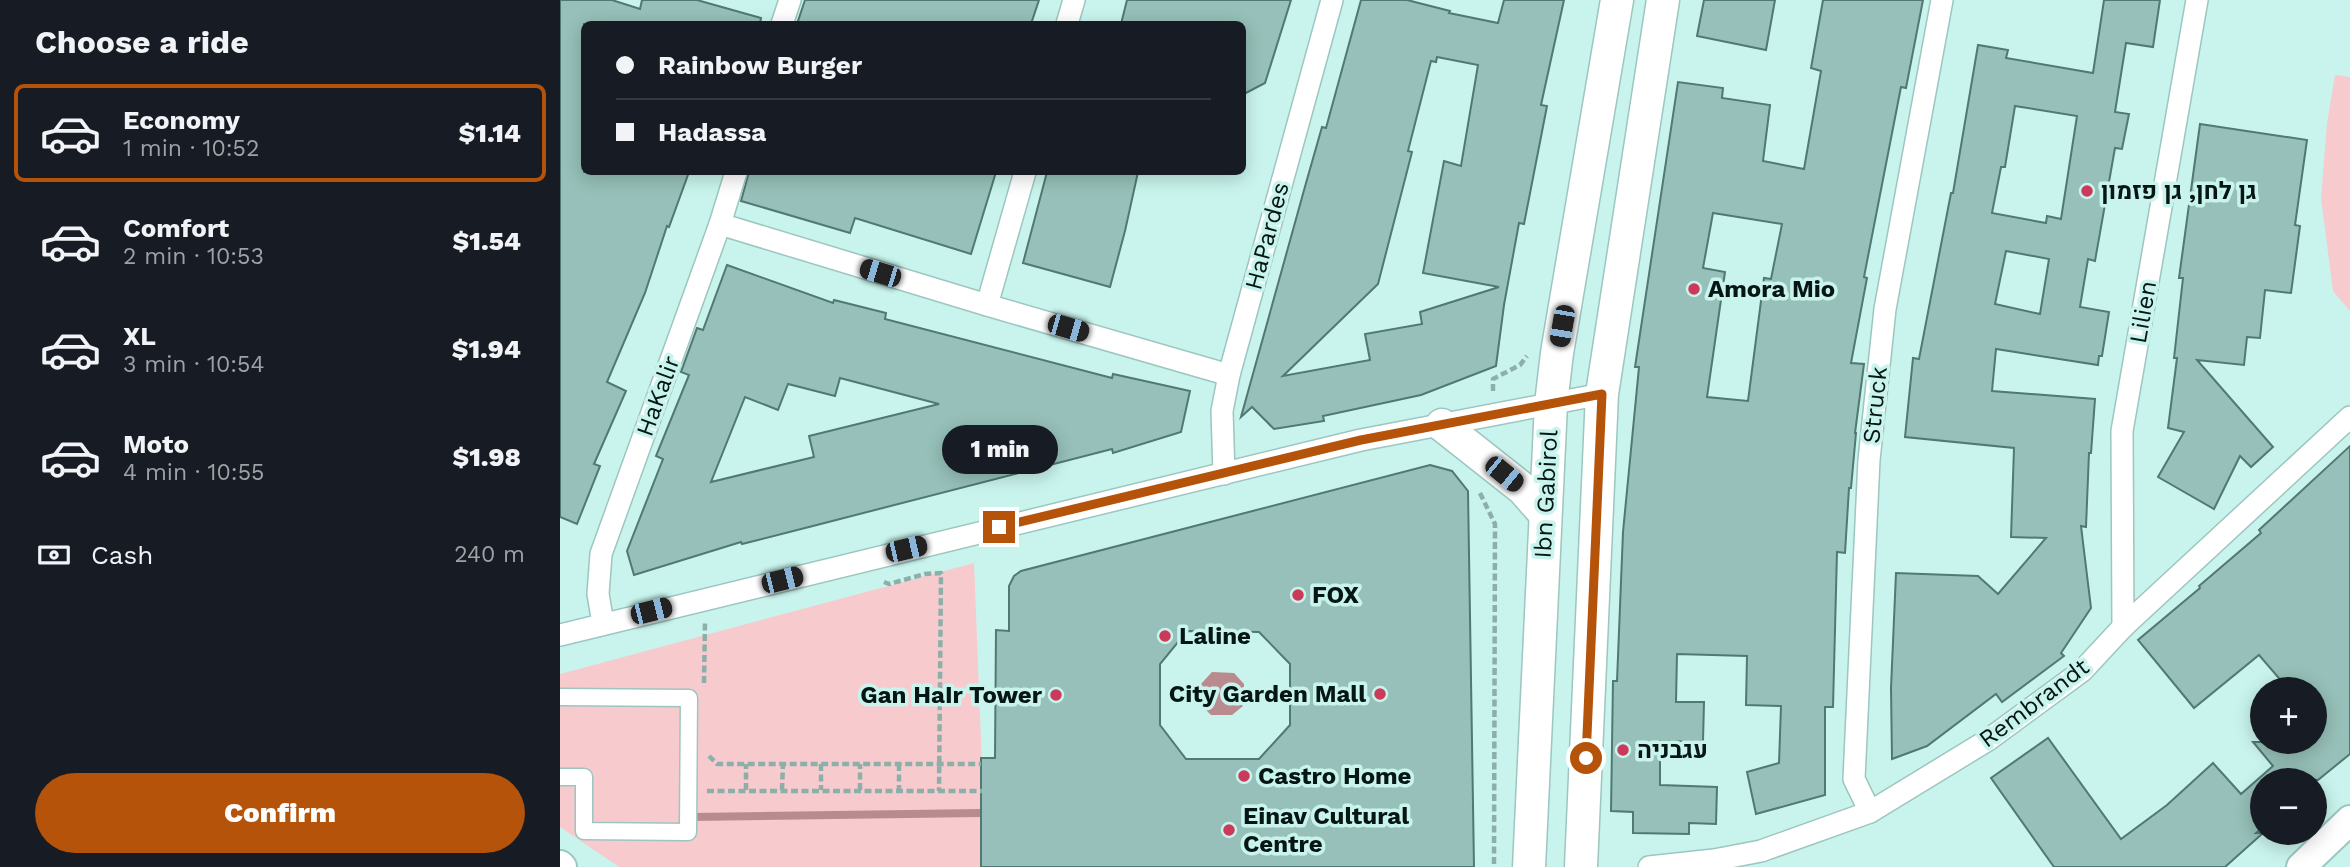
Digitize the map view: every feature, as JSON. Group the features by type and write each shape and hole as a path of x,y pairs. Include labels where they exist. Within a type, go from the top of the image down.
{"main road":[{"name":"Ibn Gabirol","path":"1529,867 1551,404 1617,0"},
{"path":"1581,867 1602,394 1663,0"},
{"path":"1442,425 1523,489 1545,514"}],"street":[{"path":"783,21 790,0"},
{"path":"1068,21 1074,0"},
{"name":"HaPardes","path":"1224,474 1222,411 1229,375 1332,0"},
{"name":"Struck","path":"1870,812 1854,779 1869,460 1885,309 1942,0"},
{"name":"Lilien","path":"2123,627 2122,431 2197,0"},
{"name":"HaKalir","path":"603,623 598,594 601,554 720,224 735,175"},
{"path":"987,305 1024,175"},
{"path":"720,224 1229,375"},
{"path":"560,635 1361,440 1602,394"},
{"name":"Rembrandt","path":"1649,867 1714,860 1761,851 1870,812 1998,732 2082,671 2123,627 2350,417"},
{"path":"560,697 689,698 688,832 584,831 584,777 560,776"},
{"path":"2301,867 2350,820"}],"path":[{"path":"1494,867 1495,524"},
{"path":"875,580 889,584 925,574 941,573 939,791"},
{"path":"717,764 981,764"},
{"path":"746,764 746,790"},
{"path":"782,790 783,764"},
{"path":"821,764 821,790"},
{"path":"860,764 860,790"},
{"path":"899,764 899,791"},
{"path":"688,791 982,791"}],"shaded area":[{"path":"2335,75 2350,77 2350,311 2333,291 2321,198 2327,123"},
{"path":"974,563 986,867 619,867 560,827 560,674"},
{"path":"1212,672 1234,673 1244,684 1244,688 1250,688 1250,701 1243,702 1243,706 1232,715 1211,715 1201,705 1201,684"}],"building":[{"path":"560,0 612,0 640,9 642,0 697,0 761,18 760,21 581,21 581,175 688,175 669,227 667,226 645,293 607,382 626,391 594,464 600,466 577,524 560,517"},
{"path":"805,0 1039,0 1032,21 798,21"},
{"path":"1127,0 1291,0 1265,83 1246,93 1246,21 1122,21"},
{"path":"1361,0 1407,0 1450,11 1449,13 1498,23 1504,0 1564,0 1541,105 1547,106 1524,224 1519,223 1496,366 1421,395 1323,416 1324,421 1274,429 1252,407 1241,417 1322,127 1326,128","holes":["1437,57 1478,65 1461,166 1444,161 1423,273 1499,287 1420,312 1422,324 1365,334 1370,360 1283,376 1378,284 1412,152 1408,151 1431,61 1436,62"]},
{"path":"1704,0 1775,0 1766,50 1697,36"},
{"path":"1823,0 1923,0 1906,88 1901,87 1864,277 1867,278 1851,363 1864,364 1849,488 1845,553 1837,552 1833,707 1825,707 1825,795 1756,814 1747,772 1779,763 1781,706 1746,705 1747,656 1677,654 1676,702 1704,702 1703,742 1660,741 1660,785 1717,787 1716,824 1689,823 1689,834 1633,833 1633,812 1611,811 1613,681 1617,681 1623,532 1639,367 1635,367 1678,82 1723,88 1722,98 1770,105 1763,161 1804,169 1821,71 1811,68","holes":["1713,213 1782,224 1771,279 1764,278 1748,401 1707,397 1725,272 1703,268"]},
{"path":"2104,0 2160,0 2153,47 2126,43 2115,112 2129,114 2122,149 2115,148 2095,261 2088,259 2080,307 2109,312 2102,356 2099,356 2098,365 1996,349 1992,391 2095,399 2089,453 2086,527 2081,526 2091,608 2061,653 2064,656 2002,702 1996,694 1927,746 1892,759 1891,688 1896,573 1978,576 1998,594 2046,538 2011,537 2014,448 1905,437 1913,358 1919,359 1953,193 1978,45 2008,50 2006,58 2093,73","holes":["2015,106 2077,116 2061,219 2047,216 2046,223 1992,213 2001,167 2005,167","2006,251 2049,259 2040,314 1995,304"]},
{"path":"2200,124 2307,140 2295,225 2300,226 2291,293 2265,290 2260,338 2247,337 2244,365 2197,360 2273,447 2251,467 2240,456 2214,509 2158,477 2184,432 2168,428 2183,278 2179,278"},
{"path":"748,175 995,175 971,254 855,218 850,233 741,201"},
{"path":"1046,175 1137,175 1110,287 1023,263"},
{"path":"727,265 833,303 834,300 886,313 885,319 1112,378 1113,374 1190,391 1181,432 1113,453 1112,449 742,544 741,542 634,575 627,551 663,459 656,456 689,375 681,372 697,328 703,330","holes":["840,378 939,404 809,436 814,457 711,482 745,397 778,410 788,384 835,396"]},
{"path":"2350,446 2350,754 2327,773 2327,768 2271,768 2273,766 2263,754 2327,754 2327,677 2278,677 2259,655 2194,708 2138,640 2261,533 2259,530"},
{"name":"City Garden Mall","path":"1430,465 1452,471 1468,491 1474,867 981,867 981,758 995,758 996,630 1009,631 1009,586 1014,576 1021,571","holes":["1187,631 1259,632 1290,664 1290,725 1259,759 1186,759 1160,725 1160,664"]},
{"path":"2048,738 2121,839 2167,805 2213,763 2241,794 2250,786 2250,845 2225,867 2054,867 1991,778"}],"waterway":[{"path":"691,817 981,813"}],"place":[{"name":"גן לחן, גן פזמון","path":"2087,191"},
{"name":"Amora Mio","path":"1694,289"},
{"name":"FOX","path":"1298,595"},
{"name":"Laline","path":"1165,636"},
{"name":"City Garden Mall","path":"1380,694"},
{"name":"Gan HaIr Tower","path":"1056,695"},
{"name":"עגבניה","path":"1623,750"},
{"name":"Castro Home","path":"1244,776"},
{"name":"Einav Cultural Centre","path":"1229,830"}],"route":[{"path":"999,527 1361,440 1602,394 1586,758"}]}
